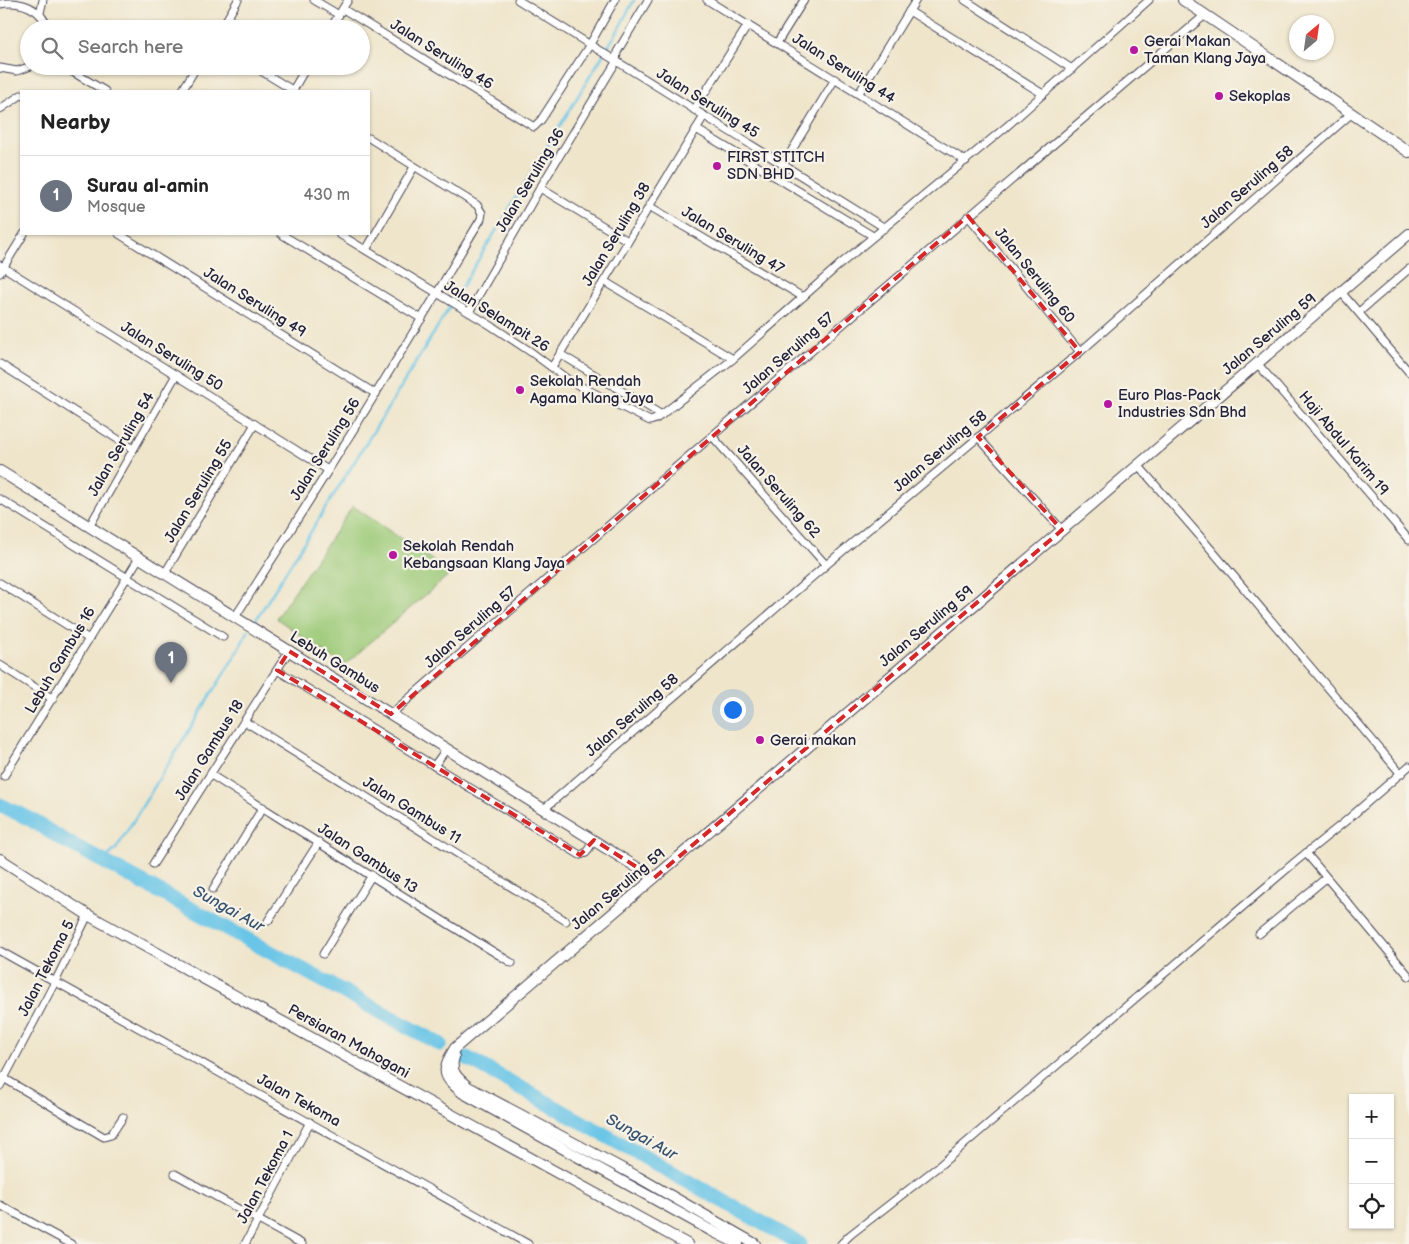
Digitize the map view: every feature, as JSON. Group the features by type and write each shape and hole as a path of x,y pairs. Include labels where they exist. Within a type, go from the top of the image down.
{"main road":[{"path":"1183,0 1409,152"},
{"name":"Jalan Seruling 59","path":"738,1244 463,1093 444,1072 455,1048 1409,234"},
{"name":"Lebuh Gambus","path":"0,471 654,878"},
{"name":"Persiaran Mahogani","path":"0,859 88,915 687,1244"},
{"name":"Jalan Seruling 59","path":"463,1041 452,1064 453,1072 468,1087 638,1177 755,1244"}],"street":[{"path":"40,13 43,0"},
{"path":"226,20 238,0"},
{"name":"Jalan Seruling 46","path":"314,0 354,20"},
{"path":"336,20 348,0"},
{"name":"Jalan Seruling 45","path":"518,0 885,228"},
{"path":"593,48 615,0"},
{"path":"613,60 648,0"},
{"name":"Jalan Seruling 44","path":"707,0 966,161"},
{"path":"777,43 804,0"},
{"path":"859,93 916,0"},
{"path":"965,0 1072,69"},
{"path":"0,4 22,1 40,13 45,20"},
{"name":"Jalan Seruling 57","path":"662,415 733,360 873,236 966,161 1072,69 1143,1"},
{"path":"909,11 1043,94"},
{"name":"Jalan Seruling 57","path":"391,714 1205,14"},
{"path":"694,110 748,25"},
{"name":"Jalan Seruling 46","path":"370,29 534,127 593,48"},
{"name":"Jalan Seruling 36","path":"469,312 613,60"},
{"path":"2,71 20,70"},
{"path":"78,75 103,90"},
{"path":"183,90 192,75"},
{"path":"267,75 291,90"},
{"path":"294,90 302,75"},
{"path":"783,165 835,79"},
{"path":"0,109 20,96"},
{"name":"Jalan Seruling 58","path":"544,809 826,565 1080,352 1352,113"},
{"name":"Jalan Seruling 38","path":"552,367 704,116"},
{"name":"Jalan Seruling 45","path":"696,129 873,236"},
{"path":"366,250 414,167 370,139"},
{"name":"Jalan Seruling 56","path":"235,617 376,394 481,218 482,213 477,205 414,167"},
{"path":"540,188 628,241"},
{"name":"Jalan Seruling 47","path":"649,206 803,297"},
{"name":"Jalan Seruling 60","path":"968,216 1080,352"},
{"path":"1,268 23,235"},
{"name":"Jalan Seruling 49","path":"121,235 376,394"},
{"path":"283,235 422,319"},
{"name":"Jalan Selampit 26","path":"341,235 469,312 531,352 570,381 650,421 662,415 560,354"},
{"name":"Jalan Seruling 50","path":"1,268 328,470"},
{"path":"1359,312 1409,269"},
{"path":"604,281 733,360"},
{"path":"1341,292 1408,368"},
{"name":"Haji Abdul Karim 19","path":"1258,363 1409,540"},
{"path":"0,364 133,449"},
{"name":"Jalan Seruling 54","path":"89,527 176,375"},
{"name":"Jalan Seruling 55","path":"165,573 255,424"},
{"name":"Jalan Seruling 62","path":"712,436 826,565"},
{"path":"978,437 1062,530"},
{"path":"1138,465 1400,774"},
{"path":"0,499 223,637"},
{"name":"Lebuh Gambus 16","path":"4,776 139,558"},
{"path":"0,583 89,638"},
{"name":"Jalan Gambus 18","path":"153,864 289,651"},
{"path":"0,665 53,699"},
{"path":"278,670 580,855 586,853 594,840"},
{"name":"Jalan Gambus 11","path":"244,721 566,922"},
{"path":"434,766 447,748"},
{"path":"842,1244 850,1235 939,1166 1409,766"},
{"name":"Jalan Gambus 13","path":"211,775 372,875 432,915 512,963"},
{"path":"214,889 262,807"},
{"path":"268,921 319,842"},
{"path":"1306,853 1409,976"},
{"path":"323,954 372,875"},
{"path":"1260,934 1326,878"},
{"name":"Jalan Tekoma 5","path":"0,1086 88,915"},
{"name":"Jalan Tekoma","path":"0,951 528,1244"},
{"path":"3,1077 104,1136 111,1135 122,1117"},
{"name":"Jalan Tekoma 1","path":"245,1244 310,1122"},
{"path":"175,1174 302,1244"},
{"path":"0,1205 71,1244"}],"highlighted area":[{"path":"968,216 1080,352 978,437 1062,530 654,878 594,840 580,855 277,670 289,651 391,714"}],"green space":[{"path":"353,506 451,573 343,666 276,618"}],"waterway":[{"path":"252,626 393,400 617,32 634,0"},
{"path":"103,861 116,849 249,630"},
{"name":"Sungai Aur","path":"0,805 30,819 60,838 440,1044"},
{"name":"Sungai Aur","path":"467,1058 800,1244"}],"place":[{"name":"Gerai Makan Taman Klang Jaya","path":"1134,50"},
{"name":"Sekoplas","path":"1219,96"},
{"name":"FIRST STITCH SDN BHD","path":"717,166"},
{"name":"Sekolah Rendah Agama Klang Jaya","path":"520,390"},
{"name":"Euro Plas-Pack Industries Sdn Bhd","path":"1108,404"},
{"name":"Sekolah Rendah Kebangsaan Klang Jaya","path":"393,555"},
{"name":"Surau al-amin","path":"171,683"},
{"name":"Gerai makan","path":"760,740"}]}
